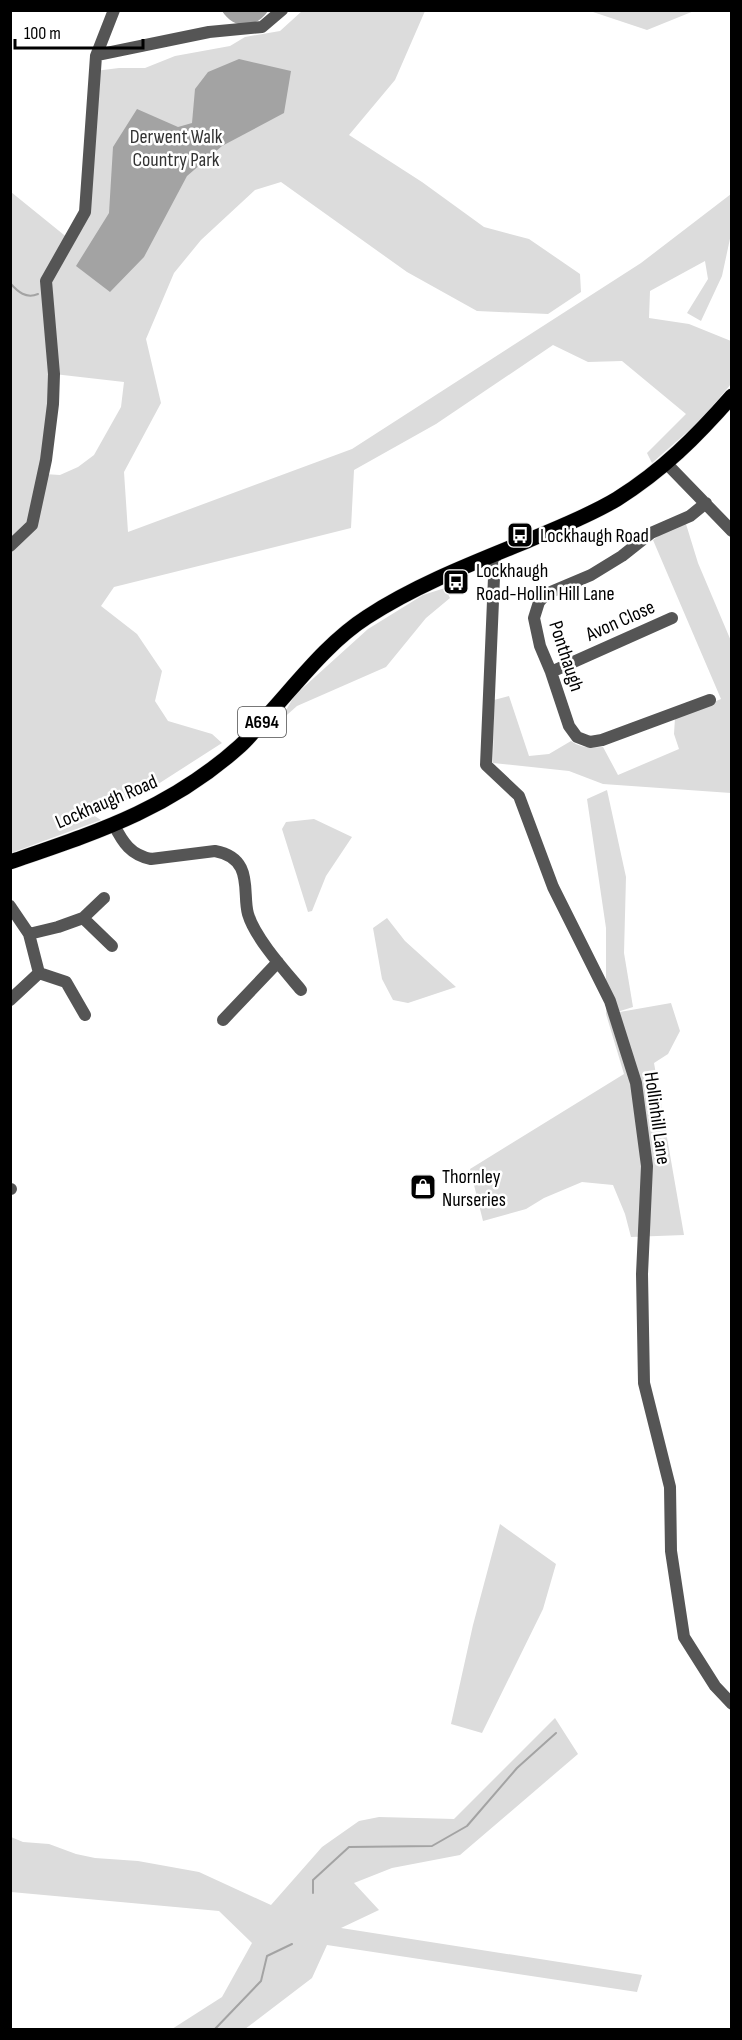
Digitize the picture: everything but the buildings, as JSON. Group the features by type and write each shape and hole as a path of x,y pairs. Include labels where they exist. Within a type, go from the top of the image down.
{"main road":[{"name":"A694","path":"495,554 566,525 616,499 667,464 698,435 732,396"},
{"name":"Lockhaugh Road","path":"10,861 114,825 157,806 195,782 241,745 314,664 366,618 419,588 495,554"}],"street":[{"path":"10,546 32,525 46,460 54,374 46,280 85,212 97,55 114,10"},
{"path":"97,55 209,32 262,27 282,10"},
{"path":"667,464 732,531"},
{"name":"Ponthaugh","path":"706,504 690,516 651,534 622,556 591,575 546,594 539,602 534,618 540,646 569,726 577,737 590,742 710,700"},
{"name":"Hollinhill Lane","path":"495,554 486,765 519,796 553,887 610,1001 636,1083 647,1166 642,1274 644,1383 670,1487 671,1551 684,1636 715,1686 732,1704"},
{"name":"Avon Close","path":"551,672 672,618"},
{"path":"114,825 130,850 141,857 151,859 215,851 230,856 242,869 248,913 253,926 301,990"},
{"path":"29,933 58,927 82,918 104,898"},
{"path":"10,906 29,933 39,973"},
{"path":"82,918 112,946"},
{"path":"223,1020 278,962"},
{"path":"10,1000 39,973"},
{"path":"39,973 66,982 85,1015"}],"green space":[{"name":"Derwent Walk Country Park","path":"302,11 425,11 395,80 349,135 422,182 484,227 529,239 580,274 581,292 548,314 477,311 407,272 281,182 255,190 201,240 174,273 146,339 161,403 124,472 128,532 352,449 641,263 731,194 731,234 722,276 701,321 687,313 708,279 705,261 650,291 649,318 689,324 731,341 731,384 701,420 652,463 647,453 686,414 622,361 588,362 553,345 436,424 354,470 351,528 114,587 101,606 137,634 162,671 155,701 168,721 212,734 222,743 155,786 93,815 101,820 11,853 11,192 69,239 85,212 95,71 145,68 175,56 230,46 245,37 280,31","holes":["54,374 124,382 121,407 94,455 78,467 60,475 44,474"]},
{"path":"590,11 694,11 647,30"},
{"path":"686,524 698,563 731,641 731,793 603,784 569,771 493,763 494,700 509,696 529,756 549,754 571,741 586,747 603,747 618,775 679,749 674,734 675,718 721,699 653,540 668,529"},
{"path":"445,588 450,598 426,618 386,667 297,706 279,722 295,695 368,629 423,595"},
{"path":"607,790 626,877 624,953 633,1007 614,1013 671,1003 680,1031 668,1054 654,1063 684,1235 631,1237 625,1214 613,1185 582,1182 544,1198 526,1209 483,1221 470,1169 624,1074 606,1014 606,928 587,799"},
{"path":"314,819 352,837 326,876 312,911 308,912 282,829 286,822"},
{"path":"387,918 405,941 456,987 408,1003 393,1000 382,979 373,928"},
{"path":"500,1524 556,1564 543,1609 482,1733 451,1724 473,1625"},
{"path":"555,1718 578,1754 460,1855 392,1868 354,1883 379,1910 341,1928 642,1975 637,1992 327,1945 312,1978 245,2029 172,2029 222,1997 252,1943 219,1911 11,1892 11,1837 23,1842 49,1844 95,1858 138,1861 199,1872 271,1905 322,1847 359,1821 379,1817 454,1819"}],"shaded area":[{"path":"222,11 268,11 257,21 245,25 233,22"},
{"path":"239,59 291,71 284,113 222,146 187,176 144,257 110,292 76,266 109,213 113,147 137,109 178,127 192,123 195,89 208,72"}],"waterway":[{"path":"10,283 22,294 30,296 38,294"},
{"path":"313,1893 313,1880 349,1847 432,1846 467,1826 517,1768 556,1733"},
{"path":"214,2030 261,1981 267,1956 292,1944"}],"place":[{"name":"Lockhaugh Road","path":"520,535"},
{"name":"Lockhaugh Road-Hollin Hill Lane","path":"456,582"},
{"name":"Thornley Nurseries","path":"423,1187"}]}
